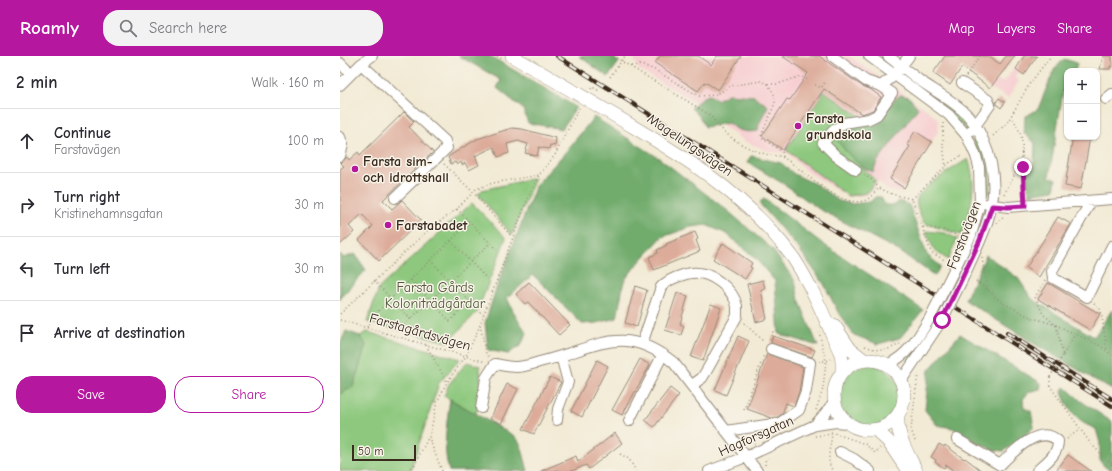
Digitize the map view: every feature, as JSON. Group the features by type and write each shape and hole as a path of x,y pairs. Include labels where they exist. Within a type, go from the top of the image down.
{"main road":[{"name":"Magelungsvägen","path":"507,58 585,98 707,173 739,198 754,212 793,258 817,299 850,348 864,360"},
{"name":"Magelungsvägen","path":"817,299 840,354 842,372"},
{"path":"864,360 878,361 887,365 897,374 904,390 904,403 898,416 890,425 876,430 860,429 846,423 838,414 833,394 842,372 853,363 864,360"},
{"path":"898,416 897,425 899,435 916,471"},
{"path":"876,430 888,441 908,471"}],"street":[{"path":"832,56 866,80 881,86 892,93 877,115 869,120 844,123 833,131 823,143 836,156 856,170"},
{"name":"Farstavägen","path":"869,56 949,115 967,136 979,167 980,203 971,235 919,337 900,358 887,365"},
{"name":"Farstavägen","path":"888,56 963,110 976,126 987,150 994,179 992,206 980,240 962,280 942,320 901,381"},
{"path":"881,86 895,75 909,56"},
{"path":"340,85 366,59 445,141 447,148 395,198"},
{"path":"340,63 351,74"},
{"path":"962,83 988,100 990,105 976,126 967,136"},
{"path":"340,137 343,145 340,156"},
{"path":"980,203 992,206 1008,207 1112,199"},
{"path":"1091,201 1052,271 1054,278 1087,297 1112,246"},
{"path":"642,344 661,287 664,283 676,277 692,273 706,274 720,281 732,295 736,306 736,316 702,378 692,385"},
{"path":"481,408 486,378 494,364 516,367 560,356 598,343 617,340 633,342 642,344 663,354 674,363 746,457 761,468"},
{"path":"726,431 780,423 799,410 806,391 810,364 769,348"},
{"path":"629,421 663,354"},
{"path":"557,420 558,409 568,382 560,356"},
{"name":"Hagforsgatan","path":"709,471 746,457 825,420 834,402"},
{"path":"825,420 846,423"},
{"path":"957,439 1000,465 1026,442 1039,435 1047,434 1054,437 1058,441 1058,447 1055,454 1037,471"},
{"path":"840,452 854,459 870,471"}],"path":[{"path":"497,56 507,58"},
{"path":"613,56 710,115 725,134 744,146 770,155 783,157 804,174 847,200 858,201 869,198 879,188"},
{"path":"610,76 625,56"},
{"path":"962,83 980,56"},
{"path":"993,136 1007,124 1030,83 1051,56"},
{"path":"630,66 641,65 653,69 698,96 714,95 730,86 761,81 768,84 778,84 802,76 808,80"},
{"path":"815,85 821,88 826,81"},
{"path":"768,84 774,94 775,104 761,136 763,139 782,151 783,157"},
{"path":"409,471 415,464 429,438 437,402 447,382 466,356 539,174 555,155 585,98"},
{"path":"1012,116 1021,137 1025,206"},
{"path":"943,117 943,145 946,167"},
{"path":"1004,194 1014,177 1022,150"},
{"path":"912,199 946,167 961,156"},
{"path":"437,157 473,192 513,238"},
{"path":"856,170 872,180 879,188 892,194 912,199"},
{"path":"340,314 428,230 457,209 476,189 493,183 539,174"},
{"path":"912,199 931,252 946,261"},
{"path":"457,209 498,251"},
{"path":"367,327 376,313 470,222"},
{"path":"922,227 945,230 961,238"},
{"path":"450,241 487,279"},
{"path":"401,328 490,243"},
{"path":"982,254 988,290"},
{"path":"430,260 483,315"},
{"path":"1052,271 1044,280 1035,297 1043,314 1056,325 1063,356"},
{"path":"410,279 450,320 470,301"},
{"path":"374,281 411,319"},
{"path":"976,281 1001,302 1030,317 1056,325 1099,345 1112,355"},
{"path":"1087,297 1101,310 1107,351"},
{"path":"736,316 769,348"},
{"name":"Farstagårdsvägen","path":"340,320 494,364"},
{"path":"480,324 486,353 494,364"},
{"path":"744,410 769,348 773,331"},
{"path":"818,331 826,361 823,389 815,409 825,420 832,434"},
{"path":"1075,334 1050,377 1050,386 1091,444 1112,465"},
{"path":"426,345 447,382"},
{"path":"916,447 911,429 916,377 918,372"},
{"path":"1058,447 1080,429"},
{"path":"810,438 832,434 852,438 865,444 875,452"},
{"path":"429,438 442,471"},
{"path":"620,454 629,459 636,471"},
{"path":"761,468 769,456"}],"shaded area":[{"name":"Farsta grundskola","path":"633,56 849,56 938,119 939,130 900,193 887,190 878,181 867,195 848,197 805,170 788,153 771,152 746,142 724,127 712,112 638,69"},
{"path":"1014,68 1019,71 1015,78 1019,81 1008,98 990,88 996,80 1003,82"}],"green space":[{"path":"459,56 490,56 576,107 562,129 528,123 523,109 497,88 501,80"},
{"path":"579,56 610,56 619,62 608,77"},
{"path":"1064,59 1077,63 1076,68 1064,68 1064,85 1049,177 1056,179 1054,190 1029,194 1027,171 1034,167 1035,143 1024,133 1025,117 1038,109 1054,70"},
{"path":"915,83 960,115 971,128 967,130 914,85"},
{"path":"824,91 873,125 856,123 843,148 876,181 867,193 848,196 786,150"},
{"path":"728,94 754,96 768,106 759,124 758,131 742,131 728,123 705,127 699,116 691,108 703,97 709,95 717,100"},
{"path":"900,95 909,97 918,108 877,162 873,172 867,170 846,152 834,136 847,125 878,124 891,103"},
{"path":"594,117 659,158 728,211 772,249 795,281 799,300 818,346 779,334 775,281 756,259 727,234 706,225 691,227 662,237 624,281 617,318 597,323 582,324 533,275 507,298 516,317 527,333 521,345 508,354 488,350 485,323 496,289 536,185"},
{"path":"977,137 989,169 990,193 985,194 983,164 973,140"},
{"path":"751,156 781,163 794,174 817,185 839,201 852,204 870,202 875,197 881,197 885,205 895,205 899,201 909,205 927,255 940,266 935,276 899,251 819,209 787,186 747,162"},
{"path":"968,159 973,178 973,188 968,217 961,235 924,223 917,205 917,199 920,194 940,177"},
{"path":"535,178 512,235 478,194 482,190"},
{"path":"764,199 823,244 923,310 900,338 878,344 854,335 839,314 824,284 799,249 759,203"},
{"name":"Farsta Gårds Koloniträdgårdar","path":"472,203 506,238 477,312 448,342 367,322 379,288"},
{"path":"926,231 945,233 957,239 948,260 934,250"},
{"path":"340,254 344,258 355,254 366,270 340,300"},
{"path":"986,255 1018,278 1032,299 1094,337 1112,310 1112,390 965,300"},
{"path":"937,313 940,316 909,361 906,360 925,334"},
{"path":"346,331 360,336 366,345 353,387 340,394 340,344"},
{"path":"367,332 460,359 439,383 410,471 340,471 340,394 353,386 366,345 360,336"},
{"path":"960,334 1041,383 1040,389 1029,392 1023,399 1024,408 1031,411 1034,427 1004,451 993,450 967,438 953,428 937,425 925,410 929,370"},
{"path":"467,362 480,366 481,393 476,414 444,396 449,384"},
{"path":"869,365 881,368 891,374 897,384 900,396 897,408 891,418 881,424 869,427 857,424 847,418 841,408 838,396 841,384 847,374 857,368"},
{"path":"1065,387 1081,401 1112,422 1112,471 1105,467 1100,461 1100,443 1096,429 1078,419 1069,408 1062,390"},
{"path":"450,399 516,437 521,445 528,471 449,471 445,444"}],"building":[{"path":"660,56 698,56 711,65 717,56 741,56 718,90 705,82 698,91 655,63"},
{"path":"782,56 819,56 862,86 870,89 881,97 873,110 862,114 824,89 783,150 762,136 787,99 790,100 808,73"},
{"path":"945,56 989,56 1000,64 1006,56 1015,56 990,88 962,67 950,85 933,73"},
{"path":"1024,56 1037,56 1024,75 1016,69"},
{"path":"1103,56 1112,56 1112,67 1110,66 1110,69 1100,69"},
{"path":"999,98 1005,102 1001,108 996,104"},
{"path":"404,112 414,122 409,127 433,152 383,200 392,209 402,200 421,220 379,261 359,240 373,226 362,214 349,226 354,232 340,245 340,169 344,166 341,163 347,157 349,160 358,152 360,155"},
{"path":"512,128 522,129 556,138 555,146 550,145 549,149 539,147 537,156 525,153 528,144 518,141 507,144 509,153 498,157 494,147 475,156 479,165 469,170 465,163 462,165 461,162 457,165 455,162 451,164 448,157 477,139"},
{"path":"915,131 932,142 904,188 890,179 910,146 907,145"},
{"path":"1073,140 1089,140 1081,189 1065,186"},
{"path":"1058,217 1071,224 1039,277 1026,268"},
{"path":"695,232 700,251 654,270 649,257 658,253 657,250 667,245 666,244"},
{"path":"723,243 752,263 750,267 752,268 745,279 713,259"},
{"path":"763,280 765,289 761,290 767,319 756,322 747,284"},
{"path":"529,282 570,325 559,335 528,302 525,304 516,294"},
{"path":"1048,283 1100,314 1090,330 1038,299"},
{"path":"635,286 647,290 637,327 625,323"},
{"path":"677,293 688,296 680,324 684,326 681,335 665,330"},
{"path":"711,304 721,308 703,361 691,357"},
{"path":"738,336 749,341 726,395 715,390"},
{"path":"773,336 815,350 812,357 771,343"},
{"path":"767,354 803,367 799,392 794,406 786,403 782,414 778,417 772,418 747,409"},
{"path":"640,359 650,365 622,415 612,410"},
{"path":"597,360 608,366 582,417 571,411"},
{"path":"550,377 561,382 534,434 523,429"},
{"path":"507,384 518,389 501,424 490,419"},
{"path":"670,388 679,395 654,427 645,420"},
{"path":"615,433 622,443 589,469 586,465 572,471 541,471 576,456 578,462"},
{"path":"939,444 944,447 945,445 982,471 954,471 946,465 944,468 935,462 936,460 931,457"},
{"path":"1068,455 1091,471 1056,471"}],"railway":[{"path":"557,56 1112,406"},
{"path":"1007,333 1112,399"}],"place":[{"name":"Farsta grundskola","path":"798,126"},
{"name":"Farsta sim- och idrottshall","path":"355,169"},
{"name":"Farstabadet","path":"388,225"}],"route":[{"path":"942,320 980,240 988,221 992,206 1025,206 1023,167"}]}
